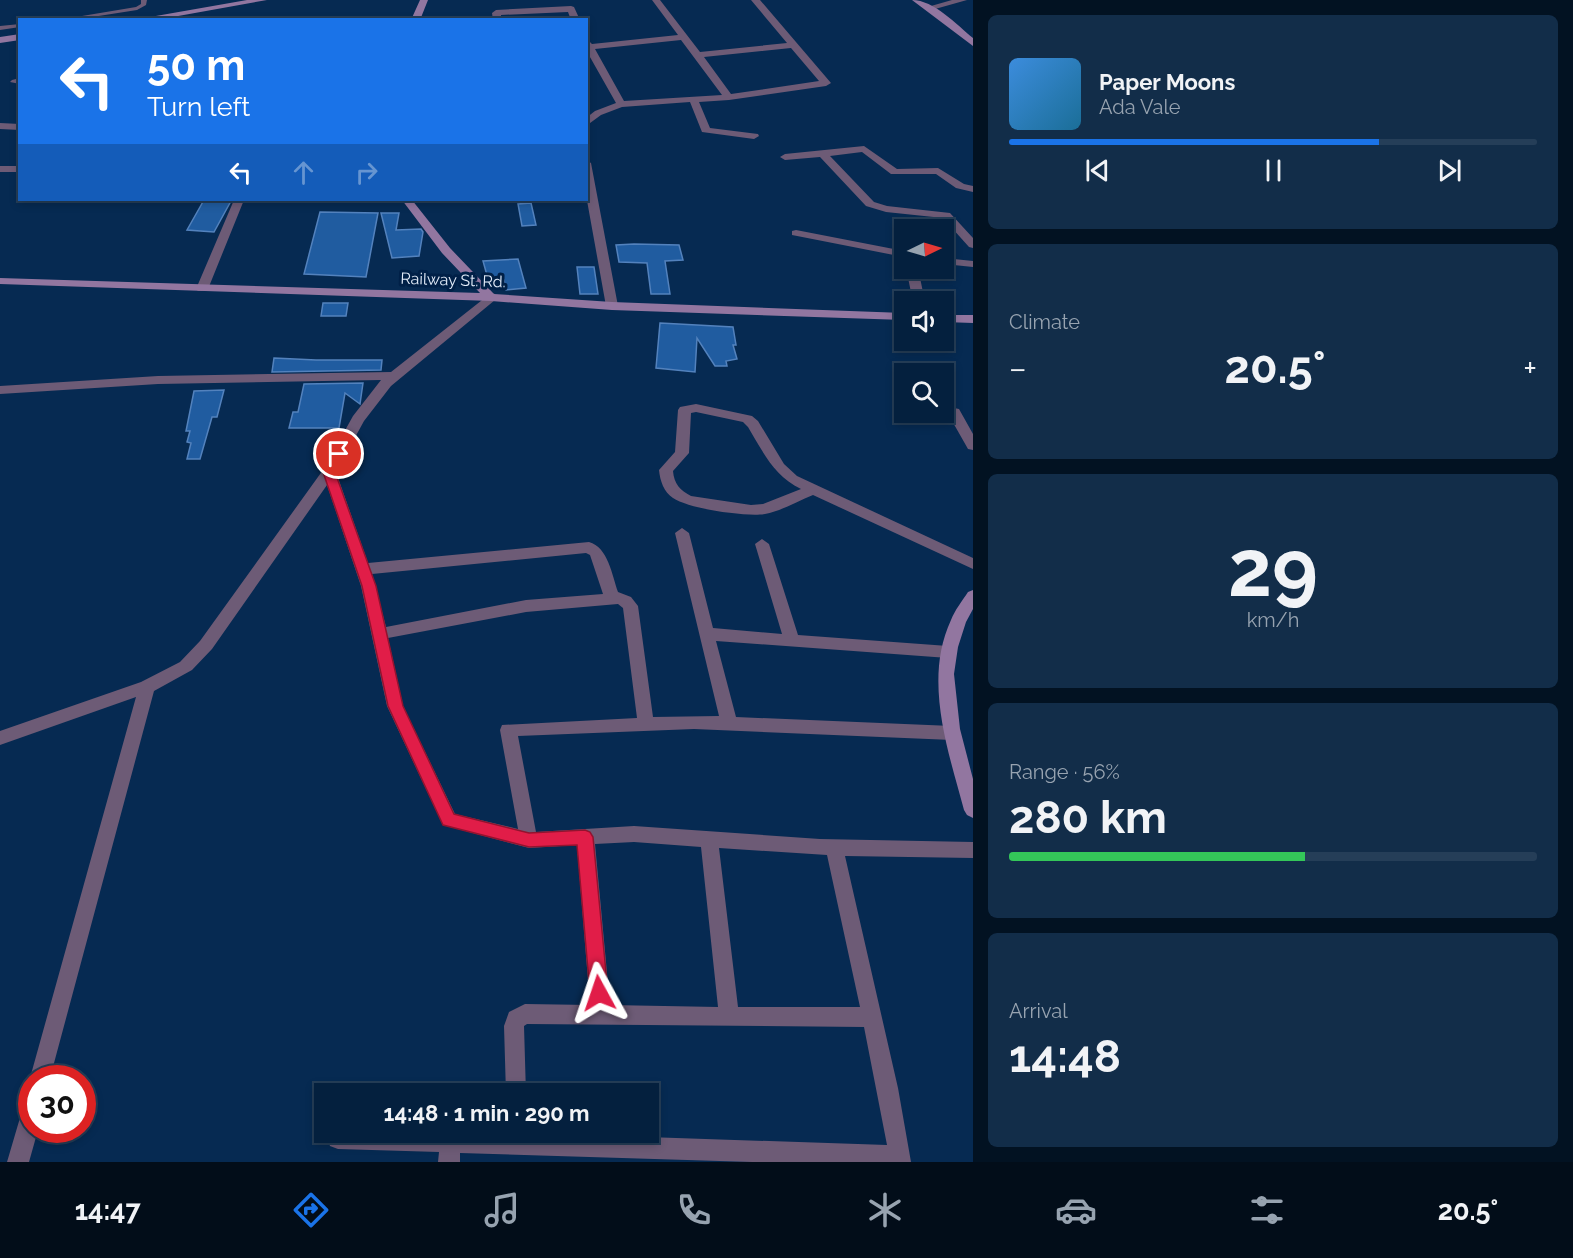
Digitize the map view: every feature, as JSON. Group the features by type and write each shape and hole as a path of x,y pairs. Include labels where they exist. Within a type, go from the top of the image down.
{"street":[{"path":"148,18 224,4 263,0"},
{"path":"416,18 424,0"},
{"path":"656,0 729,97"},
{"path":"589,121 598,113 621,104 729,97 826,83 755,0"},
{"path":"916,0 973,43"},
{"path":"928,8 963,0"},
{"path":"497,18 496,13 569,4 575,18"},
{"path":"0,40 18,37"},
{"path":"621,104 588,44 684,38"},
{"path":"698,56 794,45"},
{"path":"588,63 599,63"},
{"path":"693,99 706,130 754,136"},
{"path":"0,126 18,127"},
{"path":"785,157 864,149 895,172 938,171 960,186 973,189"},
{"path":"821,152 864,200 886,209 946,215 973,245"},
{"path":"0,169 18,170"},
{"path":"588,174 612,306"},
{"path":"202,289 240,201"},
{"path":"0,738 147,687 186,666 196,656 329,472 358,419 393,376 491,297 418,216 408,201"},
{"path":"796,233 894,252"},
{"path":"954,262 973,264"},
{"name":"Railway St. Rd.","path":"0,281 491,297 612,306 894,317"},
{"path":"954,319 973,320"},
{"path":"0,390 158,380 393,376"},
{"path":"812,490 765,509 751,510 680,497 669,486 666,470 682,453 685,410 696,408 747,420 753,424 784,474 812,490 973,564"},
{"path":"954,412 973,446"},
{"path":"329,472 363,569 395,706 449,820 529,840 634,834 834,847 973,850"},
{"path":"682,533 729,724"},
{"path":"762,544 792,641"},
{"path":"363,569 589,547 596,552 612,598"},
{"path":"973,596 965,607 948,652 947,704 952,733 973,810"},
{"path":"379,634 526,606 612,598 626,601 630,606 646,724"},
{"path":"707,634 948,652"},
{"path":"44,1065 147,687"},
{"path":"529,840 508,730 694,722 952,733"},
{"path":"585,837 601,1015"},
{"path":"709,839 729,1017"},
{"path":"609,1143 900,1159 872,1017 834,847"},
{"path":"516,1083 514,1026 516,1019 525,1014 872,1017"},
{"path":"18,1162 23,1143"},
{"path":"378,1143 449,1152 493,1143"}],"lane":[{"path":"73,18 138,8 143,5 144,0"},
{"path":"0,28 18,25"}],"building":[{"path":"203,201 231,201 214,232 187,230"},
{"path":"531,203 536,225 522,226 518,204"},
{"path":"320,212 378,213 366,277 304,274"},
{"path":"381,213 399,213 396,230 421,229 423,232 419,256 392,258"},
{"path":"616,245 679,245 683,260 665,261 670,294 651,294 647,263 619,262"},
{"path":"518,259 526,288 506,290 504,280 488,279 483,261"},
{"path":"577,267 594,267 598,294 580,294"},
{"path":"323,303 348,303 346,316 321,316"},
{"path":"660,323 733,327 736,345 733,345 737,359 726,361 727,366 715,366 697,338 695,372 656,368"},
{"path":"274,358 382,360 381,370 272,372"},
{"path":"363,383 360,404 345,393 339,428 289,428 293,412 298,412 304,384"},
{"path":"224,390 217,417 212,417 200,459 187,459 191,443 187,442 190,431 186,431 194,391"}],"route":[{"path":"339,454 329,472 369,586 395,706 449,820 529,840 585,837 599,993"}]}
